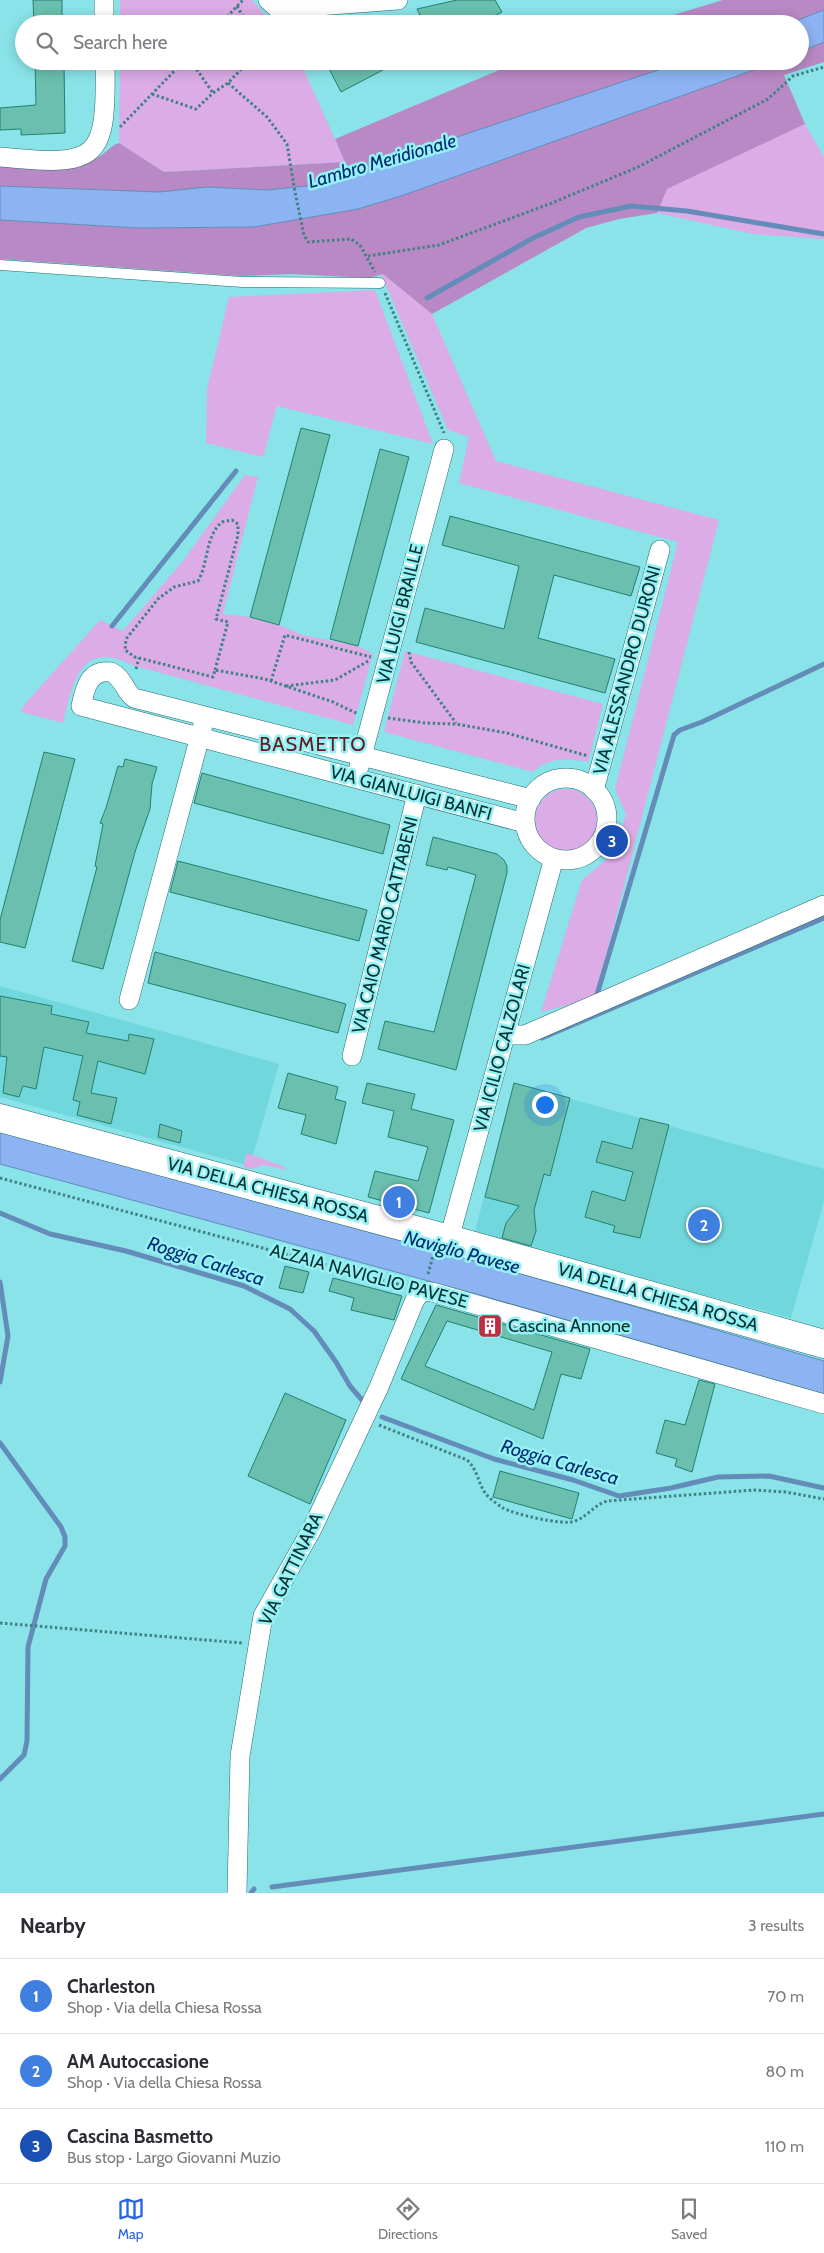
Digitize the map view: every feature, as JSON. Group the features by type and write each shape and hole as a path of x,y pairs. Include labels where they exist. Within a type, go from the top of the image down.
{"main road":[{"name":"VIA DELLA CHIESA ROSSA","path":"0,1118 441,1249 824,1344"}],"street":[{"path":"104,0 104,15"},
{"path":"268,0 278,9 398,0"},
{"path":"0,157 64,160 84,156 91,152 100,137 104,118 106,104 105,70"},
{"name":"VIA LUIGI BRAILLE","path":"356,778 444,441"},
{"name":"VIA ALESSANDRO DURONI","path":"594,790 660,550"},
{"name":"VIA GIANLUIGI BANFI","path":"525,823 81,706 89,680 95,674 111,672 121,679 128,692 134,698 530,799"},
{"path":"129,1000 206,716"},
{"path":"561,779 578,780 594,790 601,799 606,814 602,838 592,850 584,856 569,860 554,858 545,854 534,844 528,836 525,823 526,811 530,799 542,786 561,779"},
{"name":"VIA CAIO MARIO CATTABENI","path":"352,1056 417,794"},
{"name":"VIA ICILIO CALZOLARI","path":"441,1249 505,1035 554,858"},
{"path":"505,1035 525,1035 824,905"},
{"name":"ALZAIA NAVIGLIO PAVESE","path":"419,1294 432,1292 824,1404"},
{"name":"VIA GATTINARA","path":"236,1893 240,1756 263,1616 312,1529 419,1294"}],"lane":[{"path":"0,266 242,282 380,283"}],"path":[{"path":"228,15 243,0"},
{"path":"237,6 242,15"},
{"path":"368,256 439,245 552,203 647,163 768,99 793,76 824,67"},
{"path":"118,129 127,122 175,70"},
{"path":"197,70 213,93"},
{"path":"152,94 196,109 213,93 228,84 241,70"},
{"path":"228,84 267,118 288,144 295,192 304,235 308,242 314,244 351,239 360,245 368,256 444,441"},
{"path":"232,520 238,524 238,535 216,619 228,622 215,670 213,677 139,658 125,650 126,639 166,592 198,581 202,574 212,533 222,522 232,520"},
{"path":"271,681 285,634 374,658 334,680 286,686"},
{"path":"409,649 410,662 456,724"},
{"path":"136,669 139,658"},
{"path":"215,670 271,681 333,702 360,716"},
{"path":"383,718 456,724 507,733 591,757"},
{"path":"598,856 617,821"},
{"name":"ALZAIA NAVIGLIO PAVESE","path":"0,1178 411,1288 419,1294"},
{"path":"429,1272 441,1249"},
{"path":"363,1419 467,1460 475,1469 486,1493 503,1508 566,1522 577,1521 595,1506 607,1501 754,1490 786,1492 824,1499"},
{"path":"0,1623 258,1644"}],"shaded area":[{"path":"120,0 252,0 266,15 120,15"},
{"path":"723,0 824,0 824,10 809,16 673,15"},
{"path":"824,10 824,42 809,48 809,16"},
{"path":"824,42 824,62 809,67 809,48"},
{"path":"120,70 304,70 345,162 164,172 119,143"},
{"path":"500,70 658,70 463,135 335,183 267,190 207,187 159,192 0,186 0,167 47,167 82,163 97,159 112,146 119,143 164,172 345,162 335,139"},
{"path":"658,70 754,70 404,195 358,209 254,227 138,228 0,220 0,186 159,192 207,187 267,190 335,183 463,135"},
{"path":"754,70 799,70 784,75 805,124 667,189 657,213 619,219 586,228 432,314 383,274 369,278 291,274 241,276 0,259 0,220 138,228 254,227 358,209 404,195"},
{"path":"805,124 824,157 824,239 753,234 657,213 667,189"},
{"path":"381,274 432,314 496,461 719,520 595,998 541,1012 582,880 606,860 617,842 626,815 615,789 678,542 459,483 469,437 448,430"},
{"path":"375,290 433,444 277,406 263,457 206,443 207,389 229,297"},
{"path":"245,475 258,477 223,614 250,617 279,625 303,635 358,646 373,654 353,725 103,657 92,660 77,676 63,723 21,712 24,705 100,620 123,631 183,561"},
{"path":"405,651 603,704 588,762 567,759 552,761 538,767 533,772 384,732"},
{"path":"566,789 578,792 588,798 594,808 597,820 594,832 588,842 578,848 566,851 554,848 544,842 538,832 535,820 538,808 544,798 554,792"},
{"path":"0,986 279,1064 250,1166 0,1097"},
{"path":"514,1083 824,1169 824,1201 791,1318 530,1249 475,1231"},
{"path":"0,1132 487,1264 824,1361 824,1394 480,1295 0,1164"},
{"path":"247,1153 285,1167 285,1170 264,1165 251,1169 243,1167"}],"building":[{"path":"33,0 62,0 62,15 34,15"},
{"path":"457,0 495,0 502,12 496,15 420,15 417,9"},
{"path":"35,70 64,70 65,133 21,135 21,129 0,130 0,108 36,105"},
{"path":"330,70 383,70 341,92"},
{"path":"301,428 330,435 279,625 250,617"},
{"path":"380,449 409,457 358,646 330,639"},
{"path":"450,516 640,567 631,596 554,575 538,638 615,659 605,693 416,642 425,608 504,629 519,566 442,545"},
{"path":"44,752 75,759 25,948 0,942 0,920"},
{"path":"125,759 157,767 152,784 150,809 135,852 103,969 72,961 97,867 95,866 103,824 100,823 118,766 123,767"},
{"path":"202,773 390,825 383,854 194,803"},
{"path":"433,837 497,854 504,860 507,866 507,873 456,1070 378,1049 385,1021 434,1032 476,875 448,867 447,870 426,865"},
{"path":"178,861 367,910 359,941 170,892"},
{"path":"155,952 346,1004 338,1033 148,983"},
{"path":"0,996 52,1006 51,1014 89,1022 86,1033 128,1041 129,1034 154,1039 145,1074 98,1061 91,1093 117,1098 111,1124 77,1115 80,1102 73,1100 83,1056 44,1047 36,1089 23,1086 19,1097 3,1093 7,1057 0,1056"},
{"path":"288,1073 338,1087 335,1099 346,1102 336,1144 301,1134 306,1115 278,1108"},
{"path":"367,1083 415,1094 411,1109 454,1120 429,1213 368,1197 375,1171 418,1181 428,1147 388,1137 394,1111 362,1103"},
{"path":"514,1083 570,1098 550,1176 544,1174 534,1210 536,1231 531,1246 502,1238 506,1223 519,1206 485,1197"},
{"path":"640,1118 669,1125 640,1238 613,1232 615,1226 585,1217 592,1191 625,1201 633,1172 596,1162 602,1141 632,1149"},
{"path":"160,1124 182,1131 180,1143 158,1137"},
{"path":"285,1266 309,1272 303,1293 279,1288"},
{"path":"333,1278 402,1296 394,1320 351,1310 354,1298 329,1291"},
{"path":"436,1305 590,1349 581,1379 561,1374 543,1439 401,1379","holes":["447,1321 552,1352 534,1410 425,1366"]},
{"path":"699,1380 715,1384 692,1472 675,1466 677,1459 656,1453 665,1420 685,1425"},
{"path":"285,1393 346,1420 310,1504 248,1476"},
{"path":"500,1471 579,1493 572,1519 493,1497"}],"waterway":[{"path":"427,298 533,238 579,217 631,206 687,211 824,234"},
{"path":"112,626 236,471"},
{"path":"596,998 674,735 680,730 702,722 824,664"},
{"path":"542,1038 824,918"},
{"name":"Roggia Carlesca","path":"0,1213 50,1234 126,1251 244,1286 290,1309 314,1331 350,1386 362,1400"},
{"path":"0,1282 8,1336 0,1382"},
{"name":"Roggia Carlesca","path":"382,1417 494,1459 573,1480 619,1496 671,1488 718,1477 769,1476 824,1488"},
{"path":"0,1443 61,1527 65,1537 65,1546 46,1579 28,1647 27,1741 24,1755 0,1779"},
{"path":"272,1887 824,1814"},
{"path":"251,1893 254,1889"}],"place":[{"name":"Cascina Basmetto","path":"612,841"},
{"name":"Charleston","path":"399,1202"},
{"name":"AM Autoccasione","path":"704,1225"},
{"name":"Cascina Annone","path":"490,1326"}],"district":[{"name":"BASMETTO","path":"313,744"}],"water label":[{"name":"Lambro Meridionale","path":"382,161"},
{"name":"Naviglio Pavese","path":"462,1252"}]}
